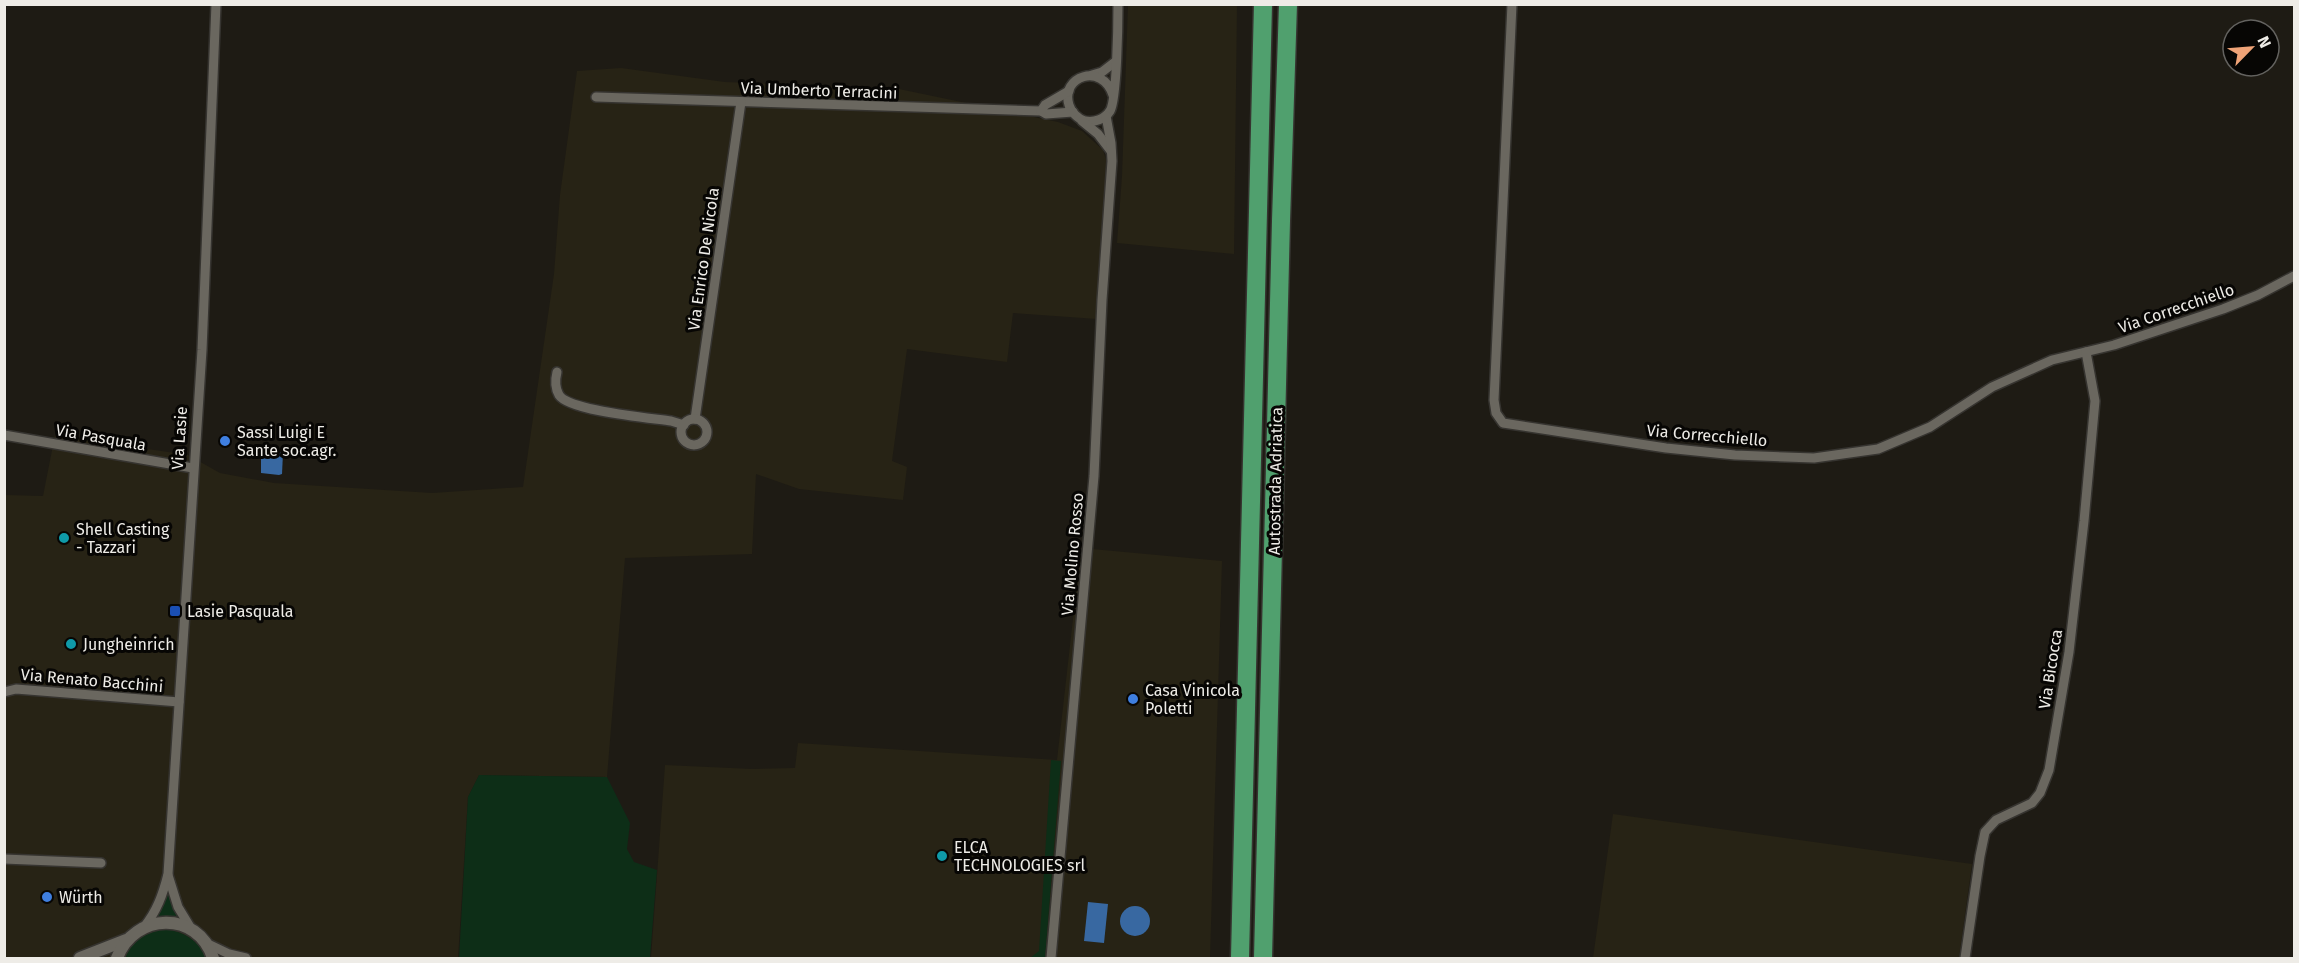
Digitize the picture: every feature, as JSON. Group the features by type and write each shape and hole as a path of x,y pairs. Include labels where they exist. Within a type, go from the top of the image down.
{"highway":[{"name":"Autostrada Adriatica","path":"1240,958 1263,4"},
{"name":"Autostrada Adriatica","path":"1263,958 1288,4"}],"street":[{"name":"Via Lasie","path":"117,958 127,940 144,927 153,916 162,898 168,874 202,350 216,4"},
{"path":"1075,115 1092,121 1106,116 1111,110 1118,47 1119,4"},
{"name":"Via Correcchiello","path":"1512,4 1494,400 1496,413 1503,423 1666,448 1735,455 1814,458 1878,449 1930,427 2002,382 2052,360 2114,345 2223,309 2258,295 2295,276"},
{"path":"1041,111 1045,105 1069,91 1077,80 1102,72 1115,62"},
{"path":"1092,75 1106,81 1113,94"},
{"path":"1069,91 1069,106 1075,115 1098,134 1111,151"},
{"name":"Via Umberto Terracini","path":"596,97 1041,111 1046,114 1075,115"},
{"name":"Via Enrico De Nicola","path":"694,419 741,102"},
{"name":"Via Molino Rosso","path":"1051,958 1094,476 1101,300 1111,151 1106,116"},
{"name":"Via Bicocca","path":"1965,958 1985,832 1996,820 2032,803 2040,793 2049,770 2069,652 2095,401 2086,352"},
{"path":"557,372 555,383 564,401 580,407 684,425"},
{"path":"694,419 702,422 707,428 706,436 701,443 694,445 687,442 682,432 684,425 694,419"},
{"name":"Via Pasquala","path":"4,435 193,468"},
{"name":"Via Renato Bacchini","path":"4,692 16,689 179,702"},
{"path":"4,860 101,863"},
{"name":"Via Lasie","path":"168,874 178,907 192,930 205,942 213,958"},
{"name":"Via Lasie","path":"144,927 173,923 192,930"},
{"path":"80,958 127,940"},
{"path":"205,942 229,954 246,958"}],"shaded area":[{"path":"1128,5 1237,5 1234,254 1117,243 1122,176"},
{"path":"621,68 725,82 899,89 1058,122 1082,131 1103,150 1109,169 1097,319 1013,313 1007,362 907,349 892,461 907,467 903,500 799,489 756,474 752,554 625,558 607,777 479,775 468,797 458,958 5,958 5,495 43,496 55,435 188,455 220,473 274,483 432,493 523,487 554,274 560,195 577,71"},
{"path":"1092,549 1222,561 1210,958 651,958 665,765 752,769 795,768 798,743 1057,760 1080,557 1092,559"},
{"path":"1613,814 1972,864 1959,958 1593,958"}],"green space":[{"path":"1051,760 1061,761 1045,958 1030,958 1039,951"},
{"path":"479,775 607,777 630,823 627,849 634,862 657,870 650,958 459,958 468,797"},
{"path":"168,890 181,921 156,919"},
{"path":"165,929 190,938 199,946 206,958 125,958 132,946 141,938"}],"water":[{"path":"263,451 283,453 282,474 261,473"},
{"path":"1088,902 1108,904 1104,943 1084,941"},
{"path":"1135,906 1146,910 1150,921 1146,932 1135,936 1124,932 1120,921 1124,910"}],"place":[{"name":"Sassi Luigi E Sante soc.agr.","path":"225,441"},
{"name":"Shell Casting - Tazzari","path":"64,538"},
{"name":"Lasie Pasquala","path":"175,611"},
{"name":"Jungheinrich","path":"71,644"},
{"name":"Casa Vinicola Poletti","path":"1133,699"},
{"name":"ELCA TECHNOLOGIES srl","path":"942,856"},
{"name":"Würth","path":"47,897"}]}
